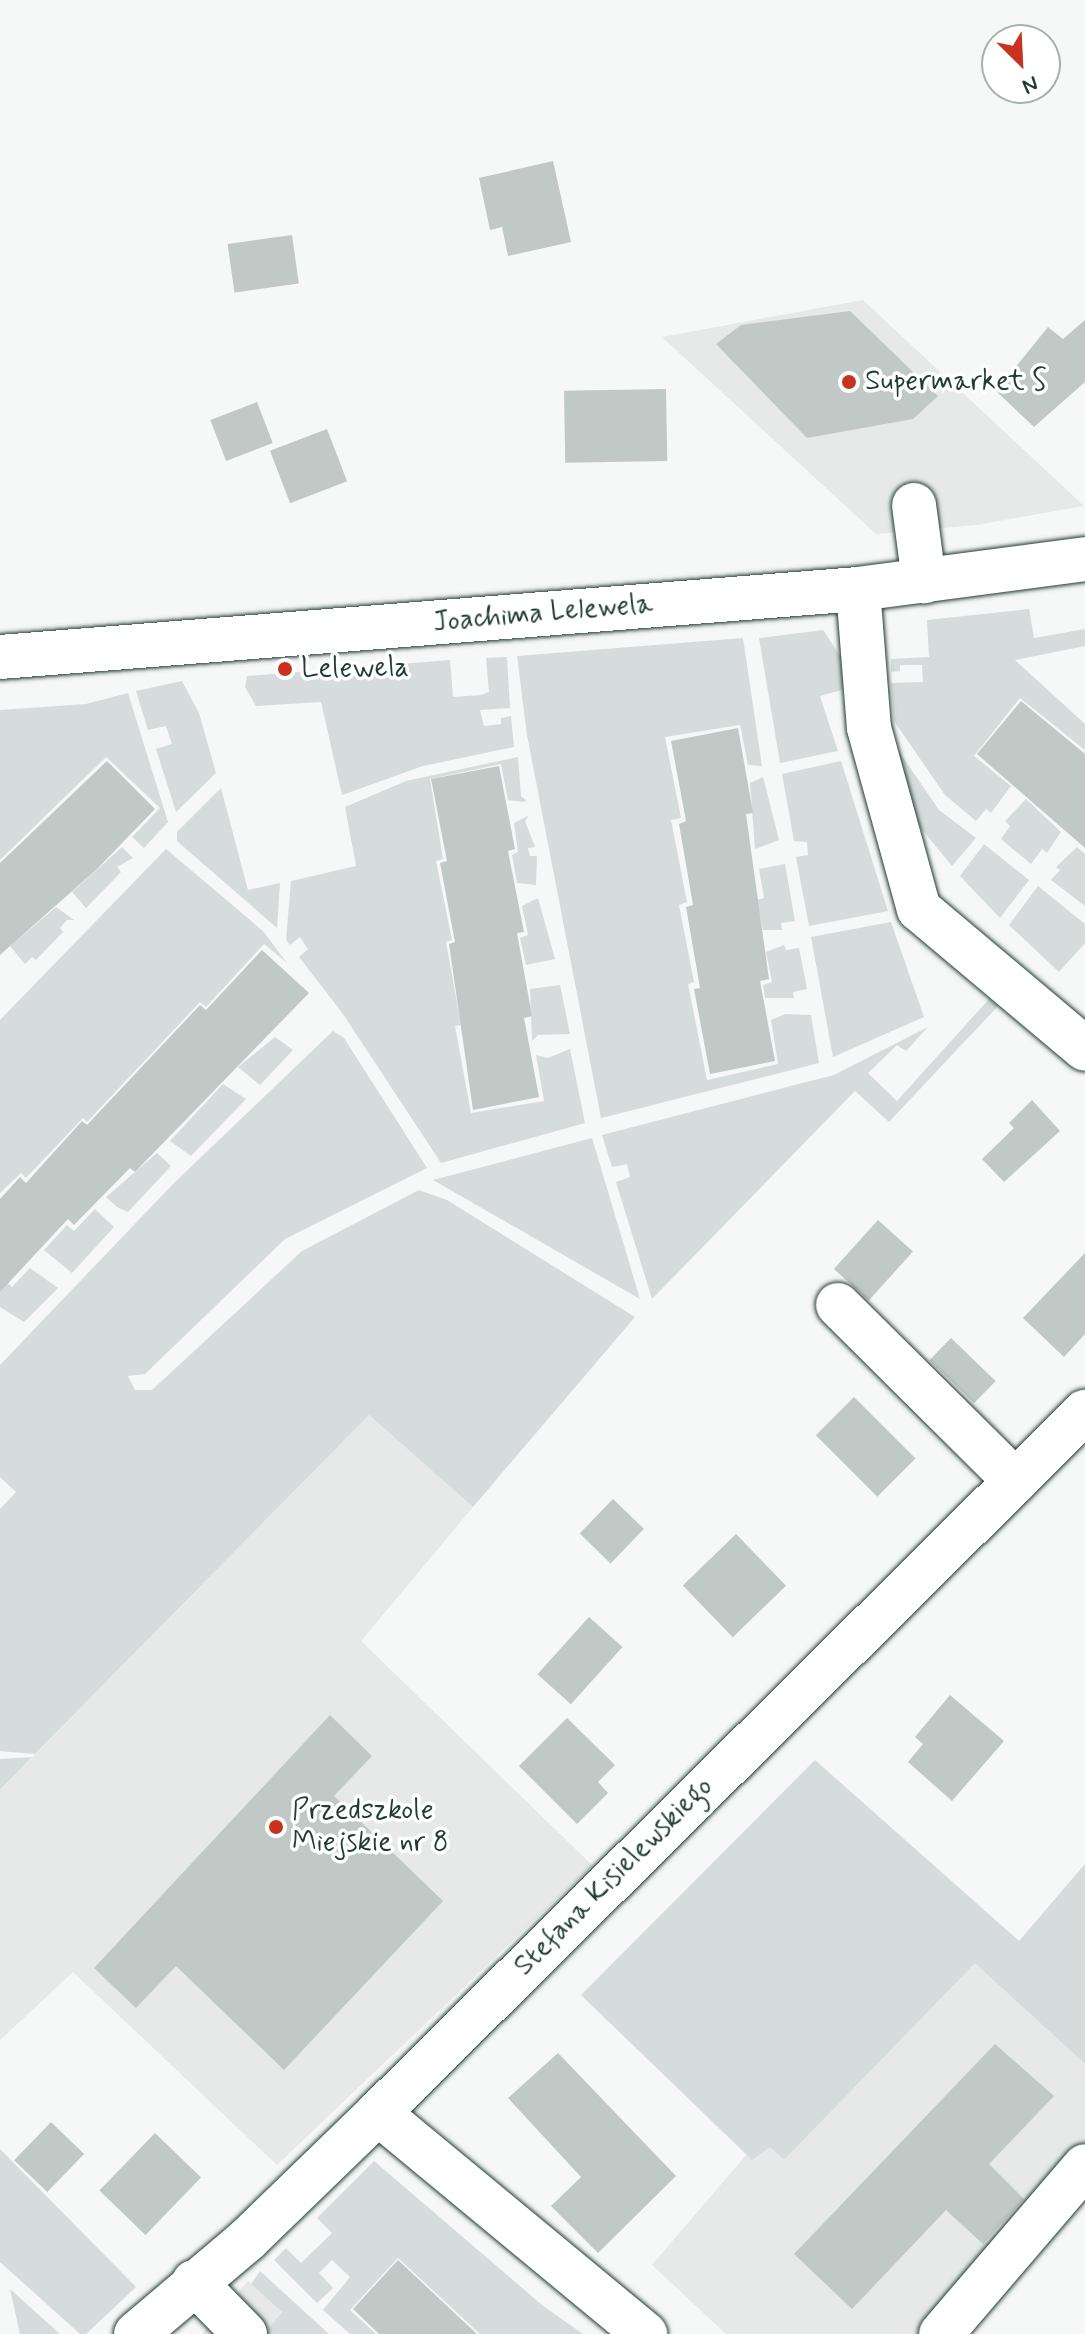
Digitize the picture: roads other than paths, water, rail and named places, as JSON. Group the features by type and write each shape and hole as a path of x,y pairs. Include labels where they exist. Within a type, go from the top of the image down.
{"street":[{"path":"914,505 924,581"},
{"name":"Joachima Lelewela","path":"0,657 858,589 1085,559"},
{"path":"858,589 869,728 919,909 1085,1049"},
{"path":"838,1305 1015,1481"},
{"name":"Stefana Kisielewskiego","path":"136,2334 248,2239 378,2113 1085,1412"},
{"path":"378,2113 645,2334"},
{"path":"941,2334 1085,2166"},
{"path":"194,2282 245,2334"}],"place":[{"name":"Supermarket S","path":"849,382"},
{"name":"Lelewela","path":"285,669"},
{"name":"Przedszkole Miejskie nr 8","path":"276,1827"}]}
